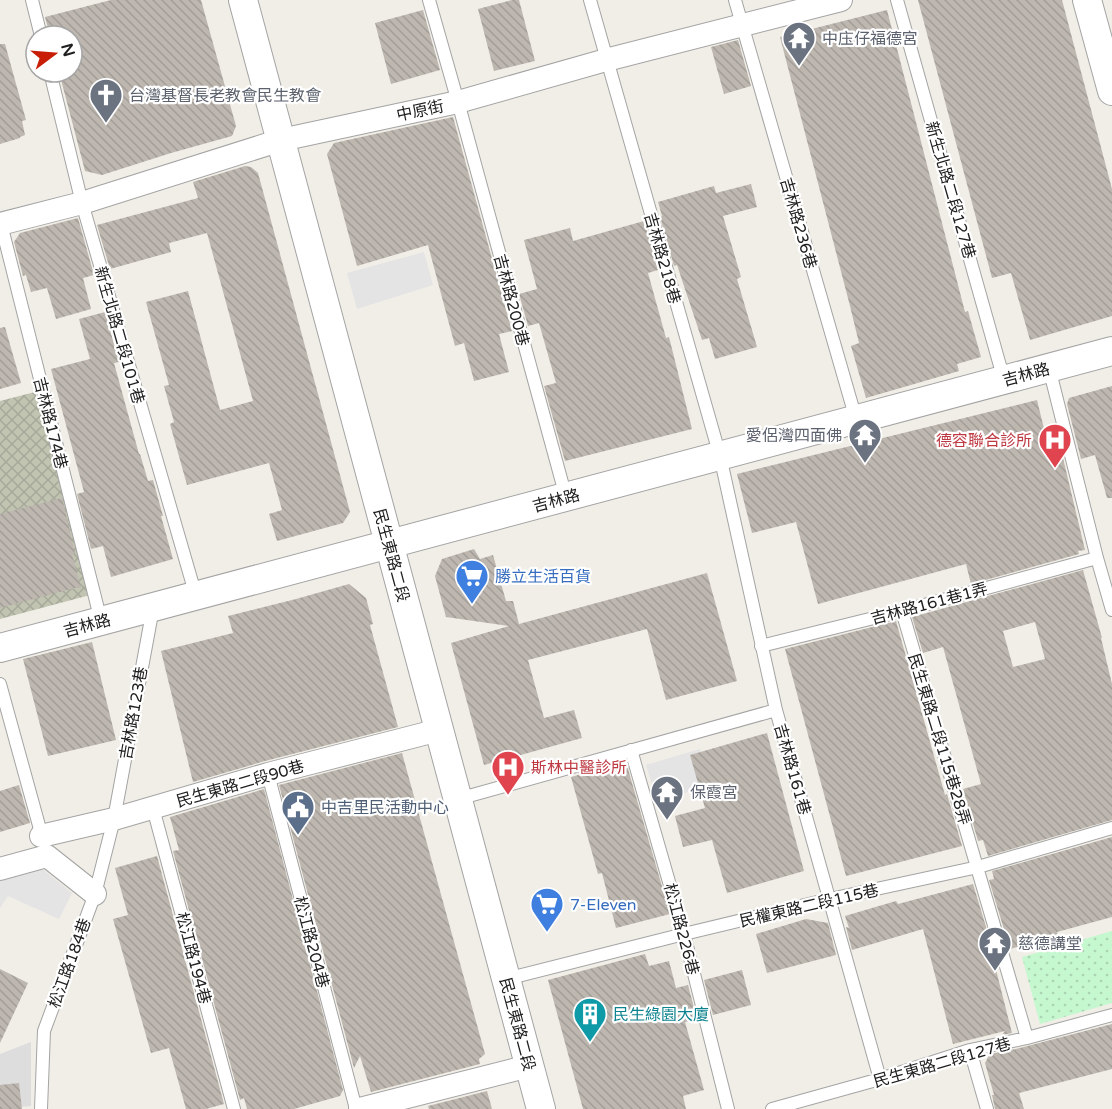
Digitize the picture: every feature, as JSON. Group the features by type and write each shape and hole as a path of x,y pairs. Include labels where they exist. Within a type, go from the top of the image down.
{"street":[{"name":"民生東路二段","path":"243,0 541,1109"},
{"name":"中原街","path":"0,224 82,203 281,140 458,102 606,60 841,0"},
{"path":"1087,0 1112,91"},
{"name":"吉林路","path":"0,648 1112,351"},
{"name":"民生東路二段90巷","path":"0,869 44,846 114,819 268,774 439,730"},
{"path":"44,846 95,894"},
{"path":"360,1109 530,1066"}],"lane":[{"path":"32,0 37,24"},
{"name":"吉林路200巷","path":"429,0 566,497"},
{"name":"吉林路218巷","path":"590,0 720,456"},
{"name":"吉林路236巷","path":"735,0 856,419"},
{"name":"新生北路二段127巷","path":"897,0 1004,380"},
{"name":"新生北路二段101巷","path":"53,84 82,203 196,596"},
{"name":"吉林路174巷","path":"0,224 101,621"},
{"path":"1049,368 1112,610"},
{"name":"吉林路161巷","path":"720,456 776,710 880,1079"},
{"name":"吉林路161巷1弄","path":"761,646 902,611 1097,558"},
{"name":"吉林路123巷","path":"114,819 153,608"},
{"name":"民生東路二段115巷28弄","path":"902,611 1027,1038"},
{"path":"0,684 44,846"},
{"path":"458,799 776,710"},
{"name":"松江路226巷","path":"631,750 684,934 728,1109"},
{"name":"松江路204巷","path":"268,774 356,1109"},
{"name":"松江路194巷","path":"153,808 234,1109"},
{"name":"松江路184巷","path":"41,1109 44,1031 95,894 114,819"},
{"name":"民權東路二段115巷","path":"506,979 830,899 978,867 1112,828"},
{"name":"民生東路二段127巷","path":"771,1109 880,1079 970,1050 1027,1038 1112,1015"},
{"path":"970,1050 987,1109"}],"shaded area":[{"path":"424,252 433,285 357,309 347,273"},
{"path":"35,392 94,594 0,619 0,401"},
{"path":"700,749 712,785 657,801 646,765"},
{"path":"41,868 72,893 59,919 8,896 0,908 0,879"},
{"path":"31,1042 31,1106 0,1109 0,1054"}],"green space":[{"path":"1112,931 1112,1003 1040,1024 1022,957"}],"building":[{"path":"111,0 201,0 236,126 232,136 102,175 85,171 62,84 84,84 84,24 47,24 45,17"},
{"path":"519,0 535,61 494,71 478,9"},
{"path":"918,0 1062,0 1112,189 1112,316 1030,340 1011,273 992,278"},
{"path":"423,10 440,70 391,84 375,23"},
{"path":"887,10 965,312 968,311 981,357 957,364 959,371 866,398 851,346 859,343 780,37"},
{"path":"738,40 751,86 724,94 711,47"},
{"path":"0,44 5,44 26,120 22,121 25,135 0,144"},
{"path":"453,117 512,331 499,334 509,372 474,381 464,343 455,346 428,245 357,266 327,154 334,143"},
{"path":"245,166 251,167 258,173 350,512 343,523 277,541 269,514 282,510 269,463 187,485 170,424 174,422 164,386 169,385 146,302 188,291 220,410 253,401 207,233 169,243 171,252 110,269 97,225 198,198 193,182"},
{"path":"751,184 757,207 723,216 741,277 737,279 757,347 715,359 709,338 702,340 677,265 674,266 658,202 714,186 716,193"},
{"path":"78,218 94,275 83,278 91,309 56,319 47,288 31,292 26,275 23,276 14,242 20,233"},
{"path":"644,221 658,270 648,273 666,338 669,337 692,429 565,461 544,386 556,383 539,323 528,326 519,294 537,289 524,240 570,228 573,241"},
{"path":"105,312 119,362 114,363 139,454 148,481 153,480 173,559 111,577 103,546 91,549 77,494 84,492 51,369 90,359 79,319"},
{"path":"5,327 21,383 0,389 0,328"},
{"path":"1112,386 1112,498 1107,498 1095,455 1081,459 1067,404 1069,398"},
{"path":"1037,400 1048,445 1056,429 1085,550 1078,551 1079,554 971,584 966,564 818,604 796,522 752,533 737,474"},
{"path":"62,498 81,588 0,608 0,514"},
{"path":"474,549 480,559 493,555 506,601 513,601 519,624 707,573 737,681 666,700 647,629 528,660 544,718 574,710 582,738 484,765 451,643 509,626 446,617 435,576 442,559"},
{"path":"1083,570 1112,684 1112,820 988,856 983,840 978,841 963,789 981,784 943,647 923,653 912,617","holes":["1035,622 1045,659 1013,667 1003,631"]},
{"path":"349,584 366,598 373,624 370,625 398,727 193,782 161,651 233,633 228,616"},
{"path":"896,621 945,795 947,794 962,846 846,876 785,649"},
{"path":"92,642 116,740 48,756 23,659"},
{"path":"767,733 804,871 727,893 712,840 683,847 675,816 705,808 690,755"},
{"path":"402,753 485,1054 479,1059 480,1064 371,1092 360,1056 354,1068 279,785"},
{"path":"626,762 670,914 616,928 602,873 598,874 571,777"},
{"path":"19,785 30,823 0,832 0,791"},
{"path":"264,789 343,1090 340,1096 294,1109 247,1109 244,1098 240,1100 173,851 179,850 170,817"},
{"path":"1112,837 1112,917 1057,932 1058,936 1010,949 989,880 994,879 992,871"},
{"path":"157,856 224,1104 206,1109 186,1109 169,1048 151,1053 113,919 128,915 115,868"},
{"path":"973,884 994,953 992,954 1012,1033 1002,1035 1005,1031 953,1044 923,929 852,950 845,916 896,901 898,904"},
{"path":"806,919 828,923 836,955 767,973 756,934"},
{"name":"民生綠園大廈","path":"645,954 649,966 669,961 676,988 688,985 697,1019 685,1022 704,1090 683,1096 686,1109 583,1109 548,980"},
{"path":"0,969 28,983 0,1043"},
{"path":"742,970 751,1005 713,1015 704,980"},
{"path":"1112,1024 1112,1069 1019,1093 1024,1109 995,1109 992,1095 994,1095 985,1063 990,1054"},
{"path":"19,1083 22,1109 0,1109 0,1085"},
{"path":"487,1091 492,1109 429,1109 428,1106"}],"place":[{"name":"中庒仔福德宮","path":"799,67"},
{"name":"台灣基督長老教會民生教會","path":"106,124"},
{"name":"愛侶灣四面佛","path":"865,464"},
{"name":"德容聯合診所","path":"1055,469"},
{"name":"勝立生活百貨","path":"472,605"},
{"name":"斯林中醫診所","path":"508,796"},
{"name":"保霞宮","path":"667,821"},
{"name":"中吉里民活動中心","path":"298,836"},
{"name":"7-Eleven","path":"547,933"},
{"name":"慈德講堂","path":"995,972"},
{"name":"民生綠園大廈","path":"590,1043"}]}
